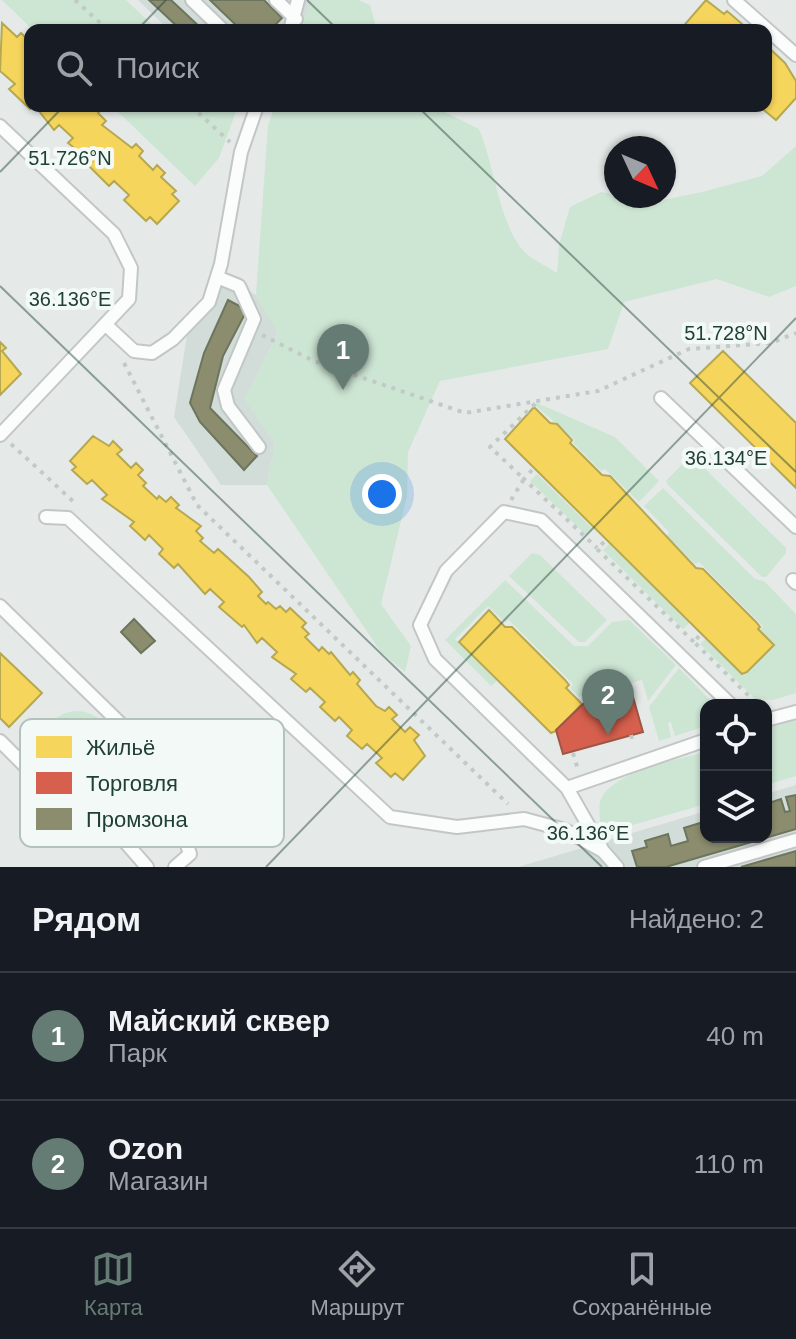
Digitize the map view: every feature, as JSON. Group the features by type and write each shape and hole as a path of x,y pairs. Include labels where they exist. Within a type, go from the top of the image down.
{"lane":[{"path":"192,0 217,24"},
{"path":"276,0 293,24"},
{"path":"293,24 298,0"},
{"path":"734,0 761,24"},
{"path":"772,34 796,55"},
{"path":"106,325 134,351 152,353 173,339 209,302 217,277 241,152 255,112"},
{"path":"0,126 114,234 131,268 129,299 0,434"},
{"path":"217,277 239,286 254,319 224,390 228,406 259,447"},
{"path":"661,398 796,527"},
{"path":"617,867 603,851 567,788 435,659 420,625 446,571 504,512 541,520 725,699"},
{"path":"46,517 68,518 390,817 457,827 524,819 565,830 603,851"},
{"path":"0,606 116,719"},
{"path":"772,718 796,712"},
{"path":"0,741 20,761"},
{"path":"567,788 700,742"},
{"path":"704,867 796,840"},
{"path":"130,847 147,867"},
{"path":"175,867 190,854 188,847"}],"path":[{"path":"75,0 101,24"},
{"path":"198,112 241,152"},
{"path":"250,329 314,361 465,413 598,391 689,349 771,343 796,333"},
{"path":"122,340 124,364 197,505 524,819"},
{"path":"504,512 524,479 490,447 539,399"},
{"path":"0,434 79,507"},
{"path":"604,542 597,549 752,699"},
{"path":"694,642 699,636"}],"shaded area":[{"path":"138,0 312,0 303,24 163,24"},
{"path":"222,276 256,295 278,333 245,399 275,444 267,485 221,485 174,417 188,329"},
{"path":"796,785 796,867 518,867 700,813 700,843 772,843 772,792"}],"green space":[{"path":"2,0 126,0 152,24 27,24"},
{"path":"312,0 358,0 370,5 375,24 303,24"},
{"path":"118,112 236,112 219,158 195,186"},
{"path":"273,112 445,112 479,129 501,206 513,235 528,255 557,273 559,245 570,207 601,192 604,193 604,208 676,208 676,197 762,176 796,146 796,286 769,297 717,279 624,302 608,349 440,381 408,452 407,496 381,604 411,646 405,672 381,652 267,485 275,444 245,399 278,334 256,295 268,125"},
{"path":"537,403 615,437 659,481 639,502 605,469 601,471 573,443 575,440 535,405"},
{"path":"688,458 694,458 786,548 786,553 766,577 762,577 668,485 666,481"},
{"path":"537,474 593,529 586,535 530,481"},
{"path":"663,488 755,579 764,581 796,614 796,693 773,700 755,699 700,644 705,639 743,676 775,645 760,630 763,626 699,562 695,564 667,536 669,532 644,506"},
{"path":"609,544 689,623 683,629 603,550"},
{"path":"532,553 540,555 607,620 585,642 579,642 509,576"},
{"path":"505,580 574,646 588,646 612,622 629,620 676,665 648,701 642,680 579,697 570,688 573,684 509,620 505,622 488,606 455,639 497,681 491,686 445,640"},
{"path":"679,668 709,699 700,699 700,728 675,736 671,722 668,723 671,737 659,741 649,707"},
{"path":"70,711 84,711 99,719 55,719"},
{"path":"796,719 796,776 772,783 772,771 772,727"},
{"path":"700,754 700,806 601,834 600,802 605,792 630,775"}],"building: Жильё":[{"path":"706,0 724,14 727,11 742,24 685,24"},
{"path":"2,23 17,37 21,33 24,36 24,103 9,89 15,84 0,71"},
{"path":"772,51 785,63 796,81 796,98 776,120 766,112 772,112"},
{"path":"40,112 99,112 106,121 102,125 132,148 136,144 143,151 139,156 153,170 157,165 165,173 161,177 176,191 172,194 179,201 157,224 150,217 146,221 124,200 129,195 114,181 109,186 88,165 92,162 68,143 73,138 59,125 54,130"},
{"path":"0,342 6,348 2,351 21,374 0,395"},
{"path":"723,351 796,423 796,488 690,383"},
{"path":"534,407 550,423 557,424 572,440 570,443 602,475 610,476 696,568 703,569 756,622 760,627 758,629 774,645 747,672 742,674 505,439"},
{"path":"93,436 109,446 113,441 122,450 117,454 131,468 136,463 143,470 138,475 146,483 143,486 157,499 159,496 166,502 171,497 179,505 176,508 201,526 196,531 203,538 200,541 214,553 218,549 249,577 262,592 258,596 266,604 268,602 276,609 280,606 286,612 290,608 306,623 302,627 309,634 305,637 319,651 322,647 329,654 331,652 350,675 353,672 360,680 357,684 376,706 385,711 389,707 397,715 392,719 405,732 410,727 419,735 414,740 425,756 403,780 395,773 391,777 376,763 382,758 367,744 362,749 347,736 352,730 339,717 335,721 320,707 325,702 310,688 306,692 291,679 296,674 272,657 277,652 262,638 257,643 244,625 242,627 219,607 224,602 210,589 205,594 178,564 174,568 159,554 163,549 149,535 145,540 130,526 134,522 102,499 107,495 92,480 87,484 72,470 76,467 70,461"},
{"path":"489,610 505,627 512,627 565,680 569,685 566,688 582,704 556,731 551,733 459,642"},
{"path":"0,653 42,693 9,727 0,718"}],"building: Торговля":[{"path":"631,690 643,732 563,754 556,730 583,704"}],"building: Промзона":[{"path":"149,0 171,0 197,24 175,24"},
{"path":"210,0 264,0 282,18 276,24 235,24"},
{"path":"228,300 247,310 223,356 210,408 257,456 244,470 200,422 190,403 204,353"},
{"path":"134,619 155,641 141,653 121,632"},
{"path":"796,795 796,829 772,836 772,802 781,799 785,812 790,811 786,797"},
{"path":"700,823 700,843 748,843 666,867 637,867 632,851 647,847 645,841 668,834 671,846 688,841 684,828"},
{"path":"796,851 796,867 741,867"}],"place":[{"name":"Майский сквер","path":"343,390"},
{"name":"Ozon","path":"608,735"}]}
